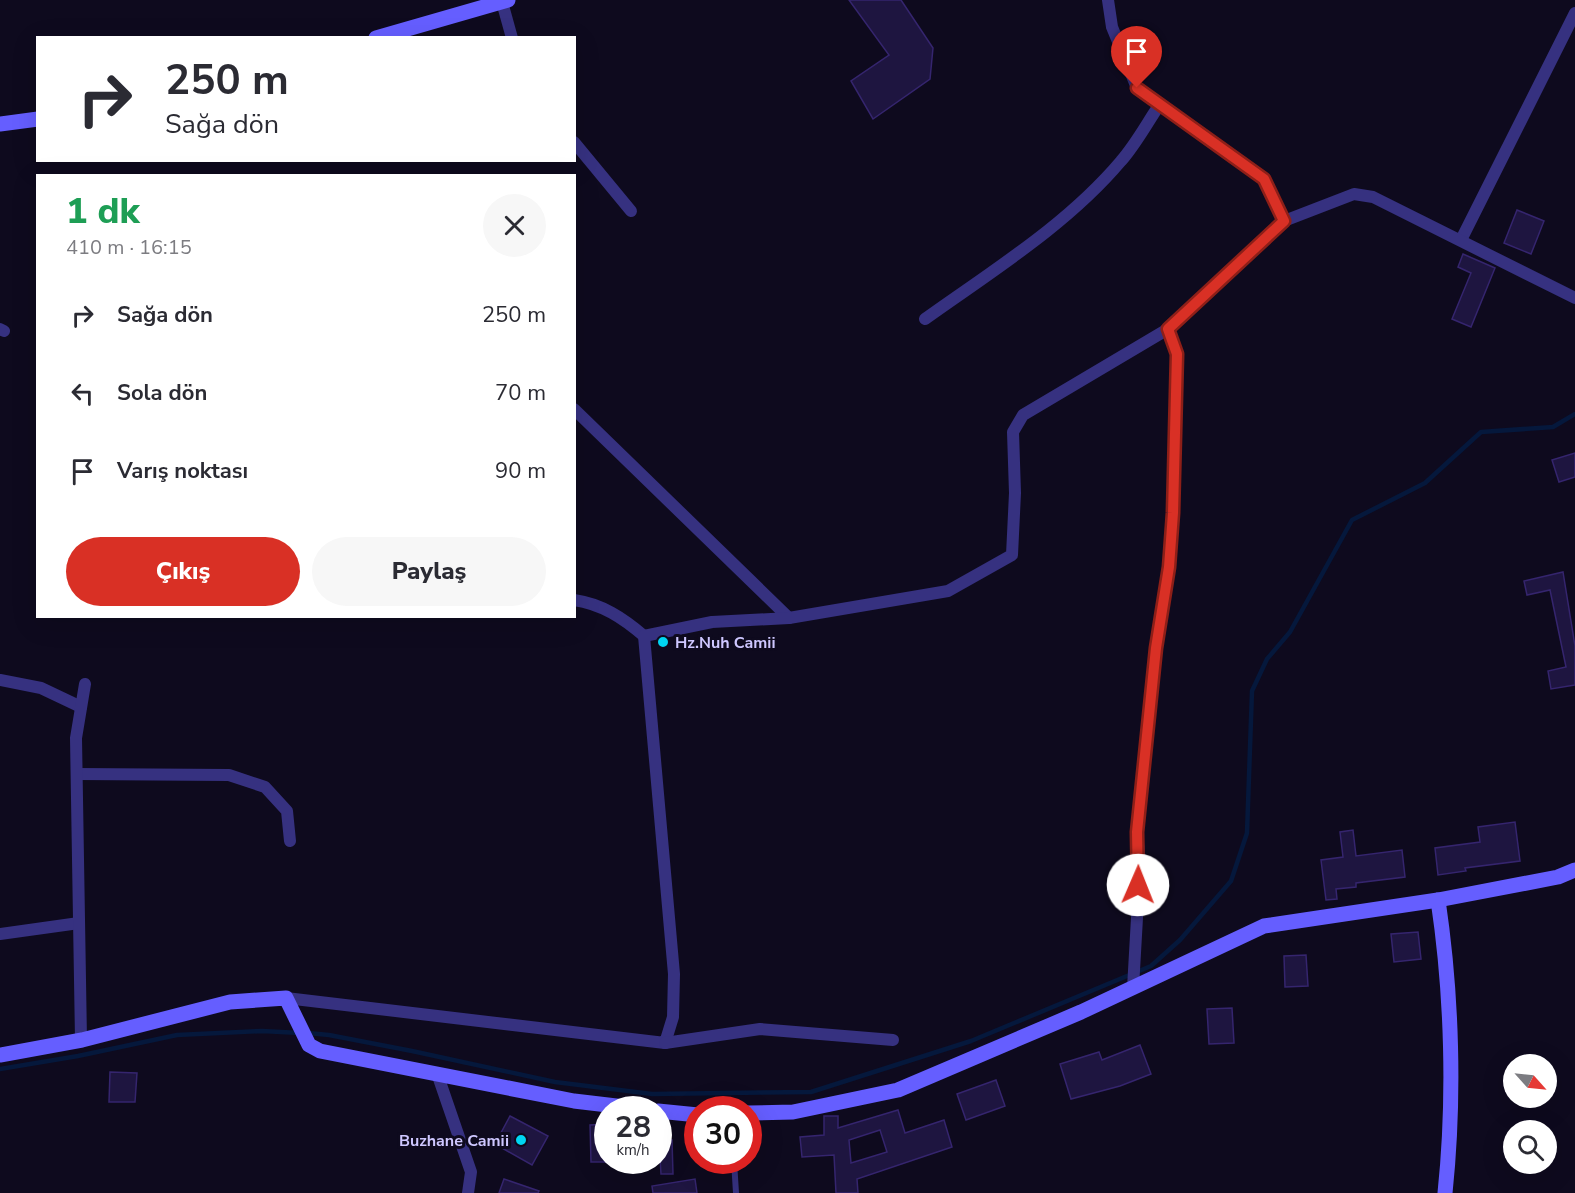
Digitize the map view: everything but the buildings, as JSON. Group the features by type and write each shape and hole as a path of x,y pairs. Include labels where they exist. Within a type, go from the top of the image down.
{"street":[{"path":"1108,0 1112,27 1137,88 1264,179 1284,221"},
{"path":"383,36 505,1 512,36"},
{"path":"1461,240 1575,13"},
{"path":"925,319 1031,243 1098,186 1123,160 1160,104"},
{"path":"0,124 36,119"},
{"path":"576,144 631,212"},
{"path":"576,600 593,603 614,614 644,636 712,622 789,618 948,591 1012,555 1015,493 1012,432 1023,415 1168,329 1284,221 1354,194 1373,197 1575,298"},
{"path":"1133,988 1140,865 1137,832 1156,648 1169,567 1173,513 1177,354 1168,329"},
{"path":"576,411 789,618"},
{"path":"644,636 674,974 673,1017 665,1043"},
{"path":"0,680 41,688 81,707"},
{"path":"81,1040 76,738 86,684"},
{"path":"77,774 229,775 265,786 287,811 290,841"},
{"path":"762,1113 793,1112 898,1090 1133,988 1264,926 1438,900 1558,877 1575,870"},
{"path":"1438,900 1443,929 1450,1070 1449,1153 1445,1193"},
{"path":"0,934 79,923"},
{"path":"286,998 309,1045 320,1051 438,1076 594,1103"},
{"path":"0,1054 81,1040 230,1002 286,998 665,1043 760,1029 893,1040"},
{"path":"438,1076 471,1172 468,1193"}],"lane":[{"path":"735,1174 736,1193"}],"waterway":[{"path":"308,1033 412,1051 555,1082 652,1094 811,1092 971,1041 1151,966 1180,940 1231,881 1247,833 1252,691 1267,659 1290,632 1352,520 1425,483 1481,432 1553,427 1575,414"},
{"path":"0,1069 78,1056 177,1035 262,1031 300,1033"}],"place":[{"name":"Hz.Nuh Camii","path":"663,642"},
{"name":"Buzhane Camii","path":"521,1140"}],"route":[{"path":"1137,88 1264,179 1284,221 1168,329 1177,354 1173,513 1169,567 1156,648 1150,725 1137,832 1140,865 1138,885"}]}
